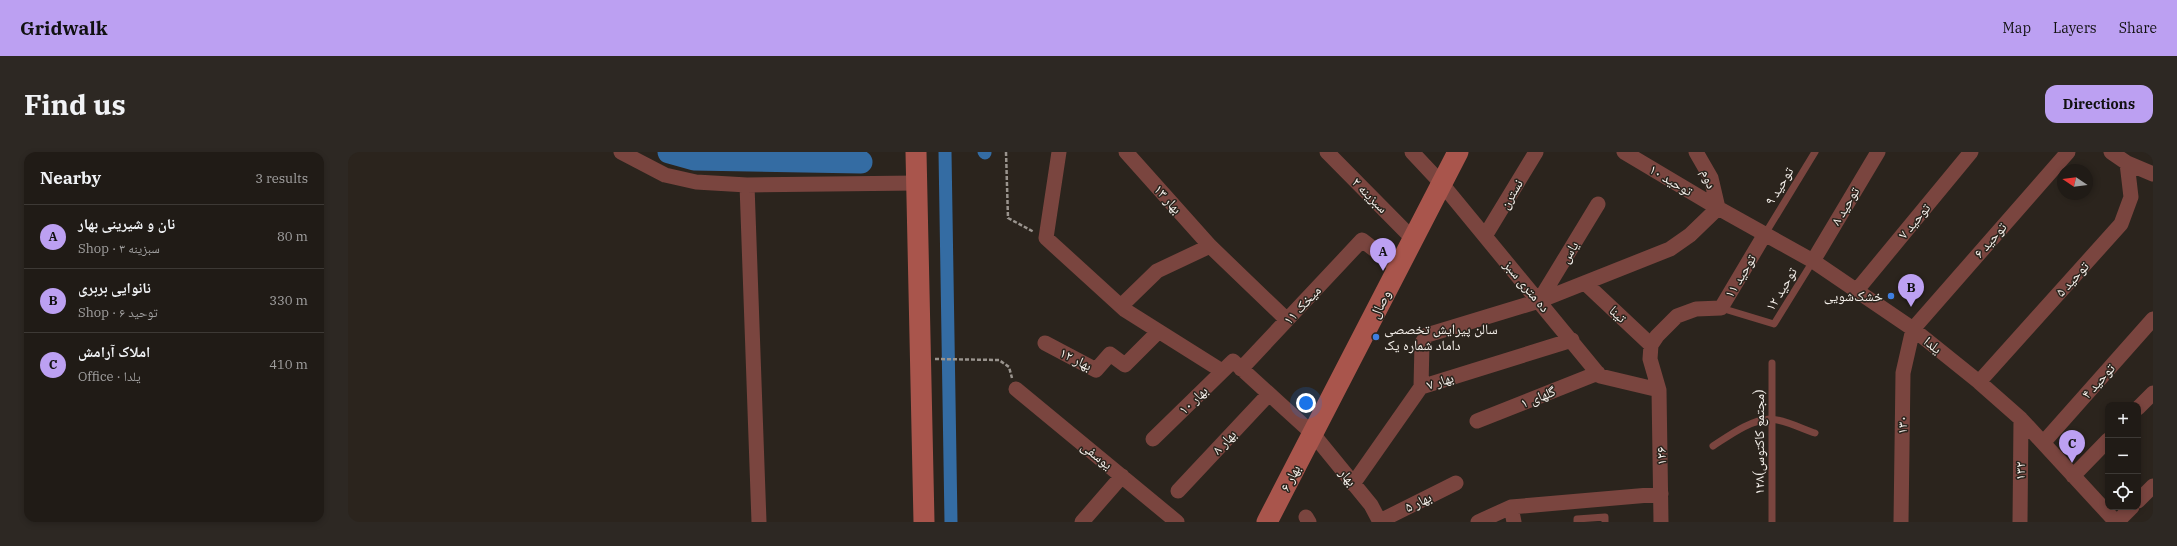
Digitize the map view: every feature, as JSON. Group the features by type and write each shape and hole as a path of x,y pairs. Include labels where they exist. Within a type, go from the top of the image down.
{"main road":[{"path":"916,152 924,522"},
{"name":"وصال","path":"1313,434 1458,152"},
{"name":"بهار ۶","path":"1267,522 1313,434"}],"street":[{"path":"621,152 665,175 696,182 747,185 917,183"},
{"path":"1059,152 1046,238 1120,306 1158,332 1222,371"},
{"name":"بهار ۱۳","path":"1126,152 1210,246 1287,320"},
{"name":"سبزینه ۲","path":"1328,152 1413,239"},
{"name":"ده متری سبز","path":"1412,152 1442,184 1598,373"},
{"name":"نسترن","path":"1485,236 1536,152"},
{"name":"توحید ۱۰","path":"1624,152 1718,208"},
{"name":"توحید ۸","path":"1813,261 1878,152"},
{"name":"توحید ۷","path":"1858,290 1971,152"},
{"name":"توحید ۶","path":"1913,329 2068,152"},
{"path":"2111,152 2127,162 2153,174"},
{"name":"دوم","path":"1700,154 1711,178 1718,208"},
{"name":"توحید ۵","path":"1979,382 2121,224 2131,197 2127,162"},
{"path":"747,185 759,522"},
{"name":"یاس","path":"1539,301 1598,204"},
{"path":"1421,386 1422,343 1427,336 1539,301 1670,249 1690,235 1718,208"},
{"name":"یلدا","path":"1718,208 1813,261 1858,290 1913,329 1979,382 2021,419 2117,522"},
{"name":"توحید ۱۱","path":"1651,345 1657,336 1677,316 1696,309 1721,308 1765,234"},
{"name":"میخک ۱۱","path":"1237,365 1287,320 1362,240 1398,268"},
{"path":"1120,306 1157,271 1210,246"},
{"name":"تینا","path":"1585,283 1651,345"},
{"name":"توحید ۴","path":"2043,443 2153,320"},
{"name":"۱۳۰","path":"1901,522 1903,373 1913,329"},
{"name":"بهار ۱۲","path":"1045,343 1096,370 1110,354 1125,365 1158,332"},
{"name":"بهار ۷","path":"1353,484 1421,386 1572,340"},
{"path":"1598,373 1600,376 1659,390 1650,359 1651,345"},
{"name":"بهار","path":"1237,365 1313,434 1371,506 1380,521"},
{"name":"بهار ۱۰","path":"1153,439 1222,371 1237,365"},
{"name":"گلهای ۱","path":"1477,421 1598,373"},
{"name":"یوسفی","path":"1016,389 1177,522"},
{"name":"۱۲۶","path":"1659,390 1661,522"},
{"name":"بهار ۸","path":"1178,491 1269,394"},
{"path":"2141,406 2152,397"},
{"name":"۱۳۲","path":"2020,522 2021,419"},
{"path":"2073,476 2105,443"},
{"path":"1082,522 1122,476"},
{"name":"بهار ۵","path":"1380,521 1456,483"},
{"path":"2141,498 2153,486"},
{"path":"1478,522 1511,507 1661,494"},
{"path":"1511,507 1514,522"},
{"path":"2117,522 2129,510"}],"lane":[{"name":"توحید ۹","path":"1765,234 1815,152"},
{"name":"توحید ۱۲","path":"1721,308 1774,324 1813,261"},
{"name":"۱۲۸(مجتمع کاکتوس)","path":"1772,363 1772,522"},
{"path":"1713,446 1739,430 1759,421 1771,419 1815,433"},
{"path":"1577,522 1577,519 1604,517 1604,522"}],"path":[{"path":"1006,152 1008,218 1046,238"},
{"path":"935,359 999,360 1009,367 1016,389"}],"waterway":[{"path":"669,152 694,159 861,162"},
{"path":"945,152 951,522"}],"place":[{"name":"نان و شیرینی بهار","path":"1383,271"},
{"name":"خشک‌شویی","path":"1891,296"},
{"name":"نانوایی بربری","path":"1911,307"},
{"name":"سالن پیرایش تخصصی داماد شماره یک","path":"1376,337"},
{"name":"املاک آرامش","path":"2072,463"}]}
